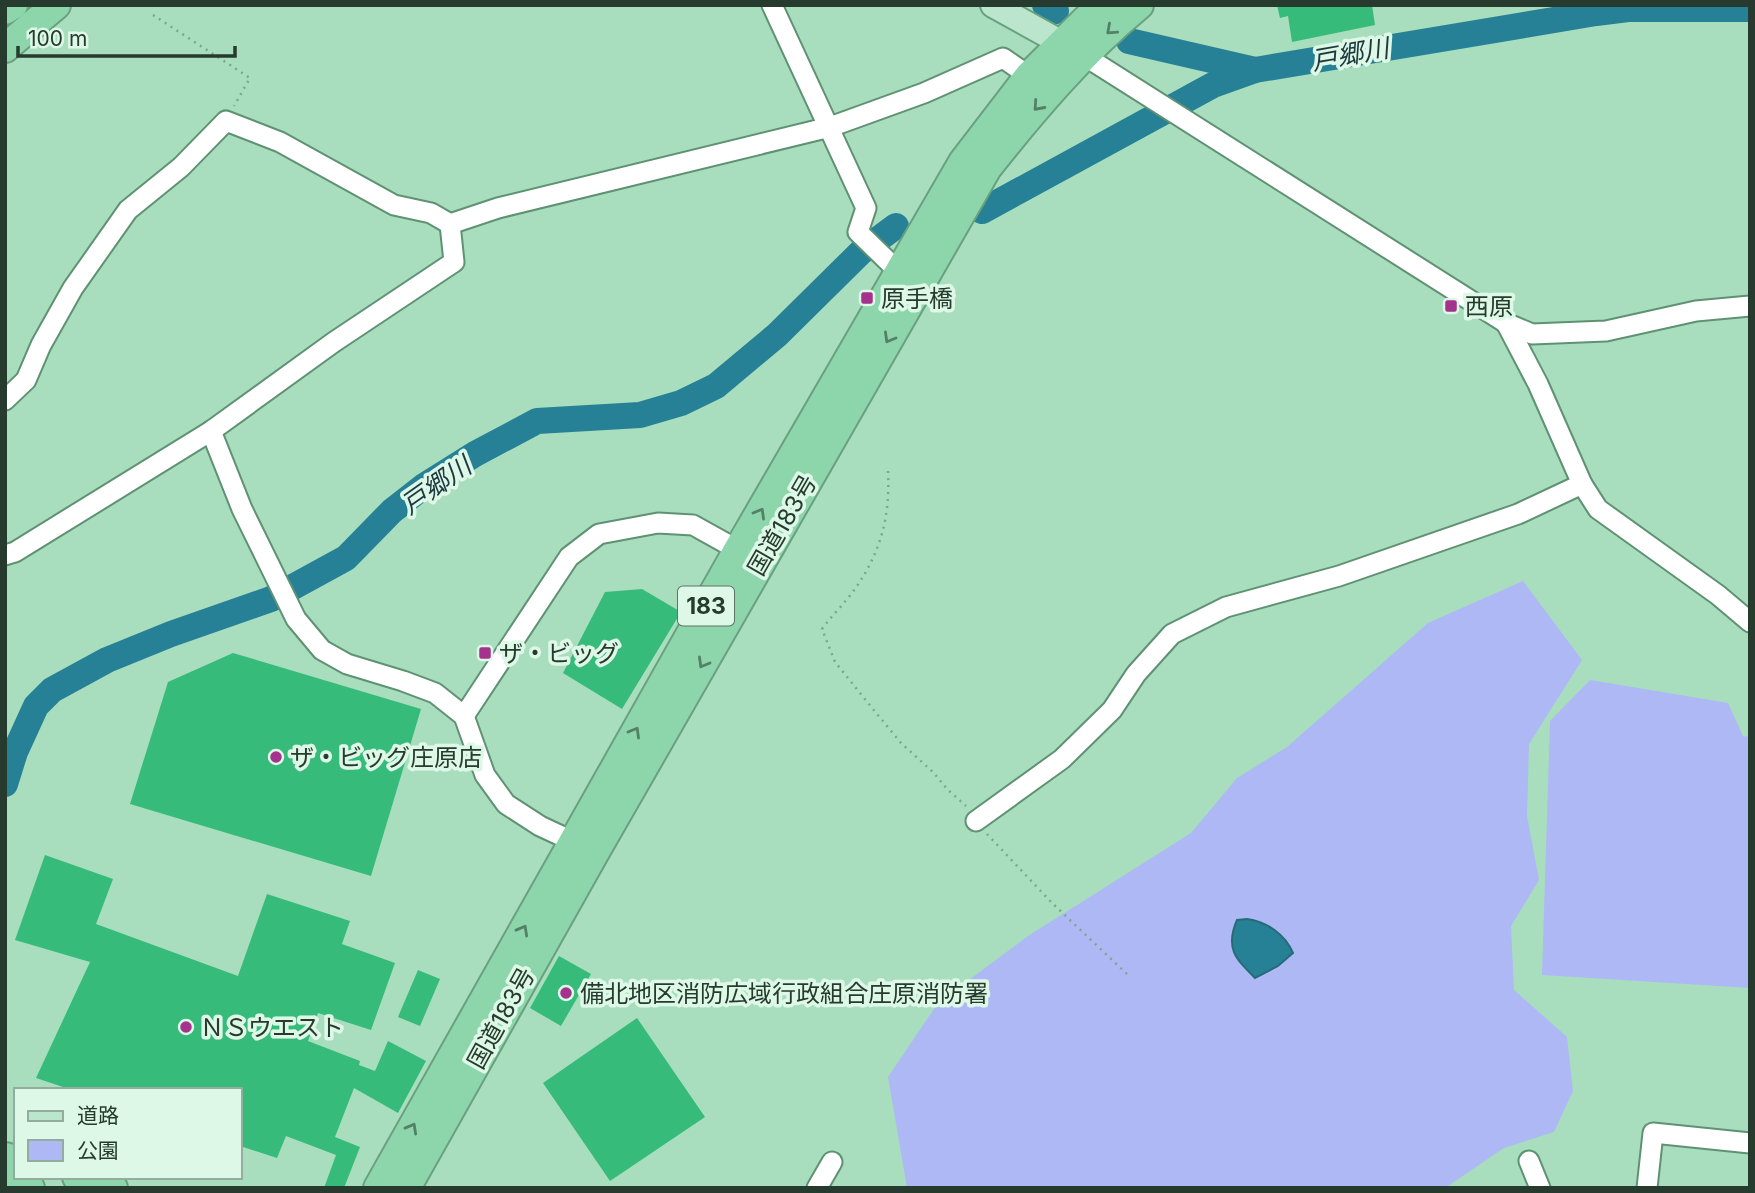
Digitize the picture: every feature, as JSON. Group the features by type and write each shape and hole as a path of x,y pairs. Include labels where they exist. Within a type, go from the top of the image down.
{"highway":[{"path":"5,10 13,5"},
{"path":"5,40 55,5"},
{"path":"5,48 55,5"},
{"name":"国道183号","path":"378,1188 987,168 1027,118 1101,5"},
{"name":"国道183号","path":"406,1188 738,550 963,162 1029,76 1139,5"},
{"path":"84,1179 113,1188"},
{"path":"5,1180 30,1188"}],"main road":[{"path":"992,5 1072,49"}],"street":[{"path":"772,5 866,208 858,233 899,272"},
{"path":"1072,49 1506,323 1532,334 1606,331 1696,311 1750,306"},
{"path":"5,400 26,380 73,288 128,210 181,167 226,121 280,142 394,205 432,213 450,224 498,208 830,127 924,93 1003,58 1029,76"},
{"path":"5,555 15,552 211,431 334,342 454,262 450,224"},
{"path":"1506,323 1538,384 1582,484 1598,509 1718,595 1750,622"},
{"path":"211,431 242,509 296,619 322,650 346,664 435,693 464,716 485,775 506,804 540,826 584,846"},
{"path":"976,821 1062,759 1112,710 1136,674 1172,634 1226,607 1339,576 1518,514 1582,484"},
{"path":"464,716 569,557 599,534 658,523 694,525 738,550"},
{"path":"1647,1188 1653,1133 1750,1143"},
{"path":"1529,1161 1540,1188"},
{"path":"817,1188 832,1162"}],"path":[{"path":"153,15 250,78 226,121"},
{"path":"888,471 886,524 872,561 856,588 822,629 835,663 901,743 971,810 976,821 1052,903 1128,975"}],"green space":[{"path":"1523,581 1582,660 1529,744 1527,816 1539,880 1511,926 1514,990 1567,1037 1573,1091 1554,1132 1504,1148 1445,1188 907,1188 888,1077 938,1003 1028,936 1191,833 1237,778 1287,747 1428,623"},
{"path":"1590,680 1728,703 1743,736 1750,737 1750,988 1542,975 1550,721"}],"shaded area":[{"path":"1247,919 1274,930 1290,946 1293,953 1278,966 1255,978 1237,958 1232,945 1237,920"}],"building":[{"path":"1277,5 1372,5 1375,25 1292,42 1288,16 1280,18"},
{"path":"642,589 681,612 622,709 563,673 605,592"},
{"name":"ザ・ビッグ庄原店","path":"233,653 421,709 371,876 130,804 168,682"},
{"name":"ＮＳウエスト","path":"45,855 113,879 96,924 238,976 267,894 350,921 342,944 395,963 371,1030 318,1013 308,1041 360,1061 359,1065 375,1071 388,1041 426,1061 398,1113 354,1088 335,1137 360,1147 344,1188 324,1188 336,1155 286,1136 277,1158 242,1147 242,1088 66,1088 36,1078 90,962 15,940"},
{"path":"559,956 591,974 561,1026 530,1008"},
{"path":"418,970 440,979 420,1026 398,1017"},
{"path":"637,1018 705,1117 610,1181 543,1083"}],"waterway":[{"path":"1045,5 1056,11"},
{"name":"戸郷川","path":"982,211 1213,85 1255,70 1628,9 1750,9"},
{"path":"1129,41 1255,70"},
{"name":"戸郷川","path":"5,784 15,752 36,706 52,690 107,660 271,599 346,558 392,511 424,486 475,454 537,421 640,415 681,403 716,386 777,335 861,252 896,226"}],"place":[{"name":"原手橋","path":"867,298"},
{"name":"西原","path":"1451,306"},
{"name":"ザ・ビッグ","path":"485,653"},
{"name":"ザ・ビッグ庄原店","path":"276,757"},
{"name":"備北地区消防広域行政組合庄原消防署","path":"566,993"},
{"name":"ＮＳウエスト","path":"186,1027"}]}
